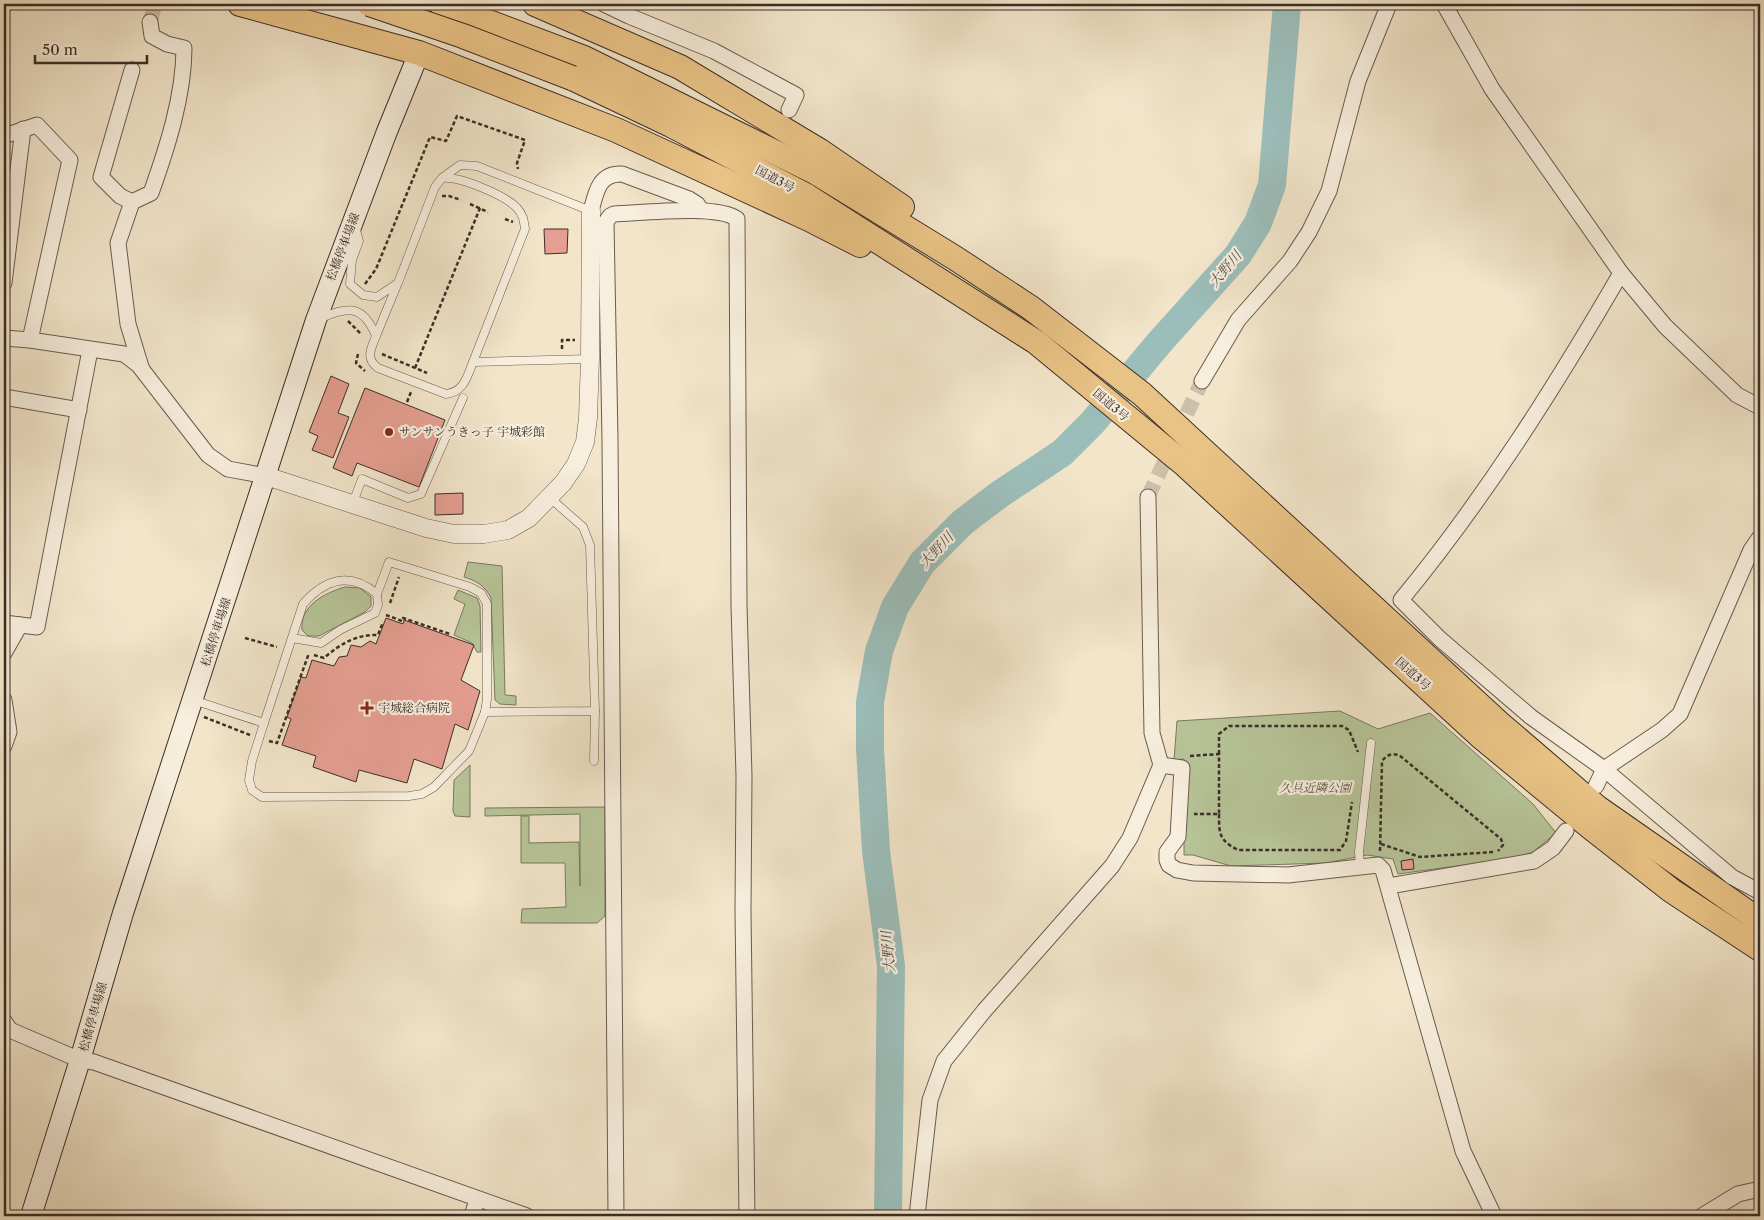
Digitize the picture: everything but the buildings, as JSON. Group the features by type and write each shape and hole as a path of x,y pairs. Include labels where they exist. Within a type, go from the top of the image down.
{"highway":[{"path":"240,4 419,54 616,130 809,219 932,286 1032,346"},
{"name":"国道3号","path":"369,4 464,36 578,68 671,124 807,196 1032,346 1124,415 1184,464 1487,742 1672,891 1760,949"},
{"path":"419,54 440,4"},
{"name":"国道3号","path":"440,4 578,68 815,172 955,258 1038,314 1142,394 1499,724 1598,808 1760,921"},
{"path":"535,4 680,67 820,152 996,272 1038,314"}],"main road":[{"name":"松橋停車場線","path":"31,1216 80,1060 123,913 316,320 352,222 419,54"}],"street":[{"path":"604,4 714,51 796,95 789,110"},
{"path":"1202,381 1238,320 1290,261 1309,232 1329,191 1358,81 1389,4"},
{"path":"1444,4 1492,89 1621,273 1665,326 1737,395 1760,407"},
{"path":"140,367 128,324 118,243 132,202 151,193 167,149 184,64 184,48 167,44 152,36 150,22"},
{"path":"132,70 101,177 120,196 132,202"},
{"path":"4,136 37,125 70,160 30,340"},
{"path":"4,283 23,129"},
{"path":"4,338 124,354 140,367 208,455 228,469 266,476 426,528 454,534 484,534 508,530 530,518 550,498 576,464 585,442 588,418 590,359 592,211 597,189 602,180 612,174 622,174 688,199 697,204 701,210"},
{"path":"616,1216 610,439 606,222 614,214 734,208 737,219 739,605 744,776 743,910 747,1216"},
{"path":"1621,273 1570,360 1506,460 1401,600 1440,640 1531,717 1604,769 1732,877 1760,892"},
{"path":"4,622 37,627 90,350"},
{"path":"4,397 79,410"},
{"path":"917,1216 930,1100 944,1061 984,1011 1112,866 1130,838 1161,765 1152,733 1148,497"},
{"path":"1596,786 1604,769 1662,730 1680,714 1751,550 1760,536"},
{"path":"4,653 20,625"},
{"path":"4,700 9,732 4,746"},
{"path":"1161,765 1182,768 1178,837 1168,852 1167,860 1169,865 1177,870 1193,873 1288,875 1378,865 1383,870 1463,1151 1494,1216"},
{"path":"1389,886 1534,861 1553,848 1566,832"},
{"path":"6,1030 80,1060 104,1065 477,1200 527,1216"},
{"path":"1702,1216 1738,1194 1760,1189"},
{"path":"472,1216 477,1200"}],"lane":[{"path":"442,178 468,182 516,206 524,220 525,229 462,388 455,393 446,394 378,368 371,362 369,355 436,187 442,178 460,165 477,166 592,211"},
{"path":"352,222 358,233 359,241 352,260 350,284 363,295 377,297 398,283"},
{"path":"316,320 347,308 366,318 376,336"},
{"path":"473,362 590,359"},
{"path":"352,505 362,479 408,498 421,494 463,398"},
{"path":"550,498 584,527 590,545 594,761"},
{"path":"292,638 321,643 340,630 376,613 378,594 390,562 470,587 481,593 487,604 485,712 469,752 434,787 422,794 409,796 262,797 252,790 249,780 259,738 303,604 314,591 336,580 352,581 367,585 378,594"},
{"path":"190,706 264,723"},
{"path":"485,712 594,711"},
{"path":"1360,867 1359,852 1371,743"}],"path":[{"path":"470,204 488,212"},
{"path":"434,376 415,368 480,208"},
{"path":"505,219 517,225"},
{"path":"558,351 562,348 562,340 576,340 580,337"},
{"path":"190,706 259,738 277,743 309,653 324,658 351,639 366,634 378,635 402,566"},
{"path":"386,615 402,621 403,618 450,634"},
{"path":"1352,796 1346,841 1340,850 1238,850 1226,844 1219,832 1220,734 1229,726 1342,726 1349,730 1359,751 1357,760"},
{"path":"1378,865 1381,844 1382,761 1387,755 1394,753 1399,755 1501,839 1503,845 1500,851 1420,857 1381,844"},
{"path":"1196,755 1219,754"},
{"path":"1198,814 1219,814"}],"green space":[{"path":"468,562 502,566 505,695 516,696 516,705 500,704 495,700 491,598 480,584 464,577"},
{"path":"345,587 360,588 371,597 371,606 365,612 319,636 308,636 302,630 302,621 309,607 322,597"},
{"path":"458,590 477,598 480,606 481,652 477,652 472,643 454,635 465,604 454,599"},
{"name":"久具近隣公園","path":"1340,711 1378,729 1430,713 1533,804 1556,833 1533,852 1515,858 1398,874 1393,859 1367,855 1326,863 1231,866 1193,855 1184,855 1184,759 1174,760 1177,721"},
{"path":"470,765 470,817 455,816 453,811 454,780"},
{"path":"605,807 605,916 597,923 521,923 522,909 566,907 565,863 521,863 521,816 529,816 529,843 579,842 580,886 580,814 485,816 485,808"}],"waterway":[{"name":"大野川","path":"888,1216 891,966 876,851 870,749 870,702 879,651 895,607 922,563 963,522 1000,494 1062,453 1093,422 1159,343 1238,255 1258,223 1272,185 1287,4"}],"tunnel":[{"path":"150,22 155,4"},
{"path":"1148,497 1202,381"}],"place":[{"name":"サンサンうきっ子 宇城彩館","path":"389,432"},
{"name":"宇城総合病院","path":"367,708"}]}
